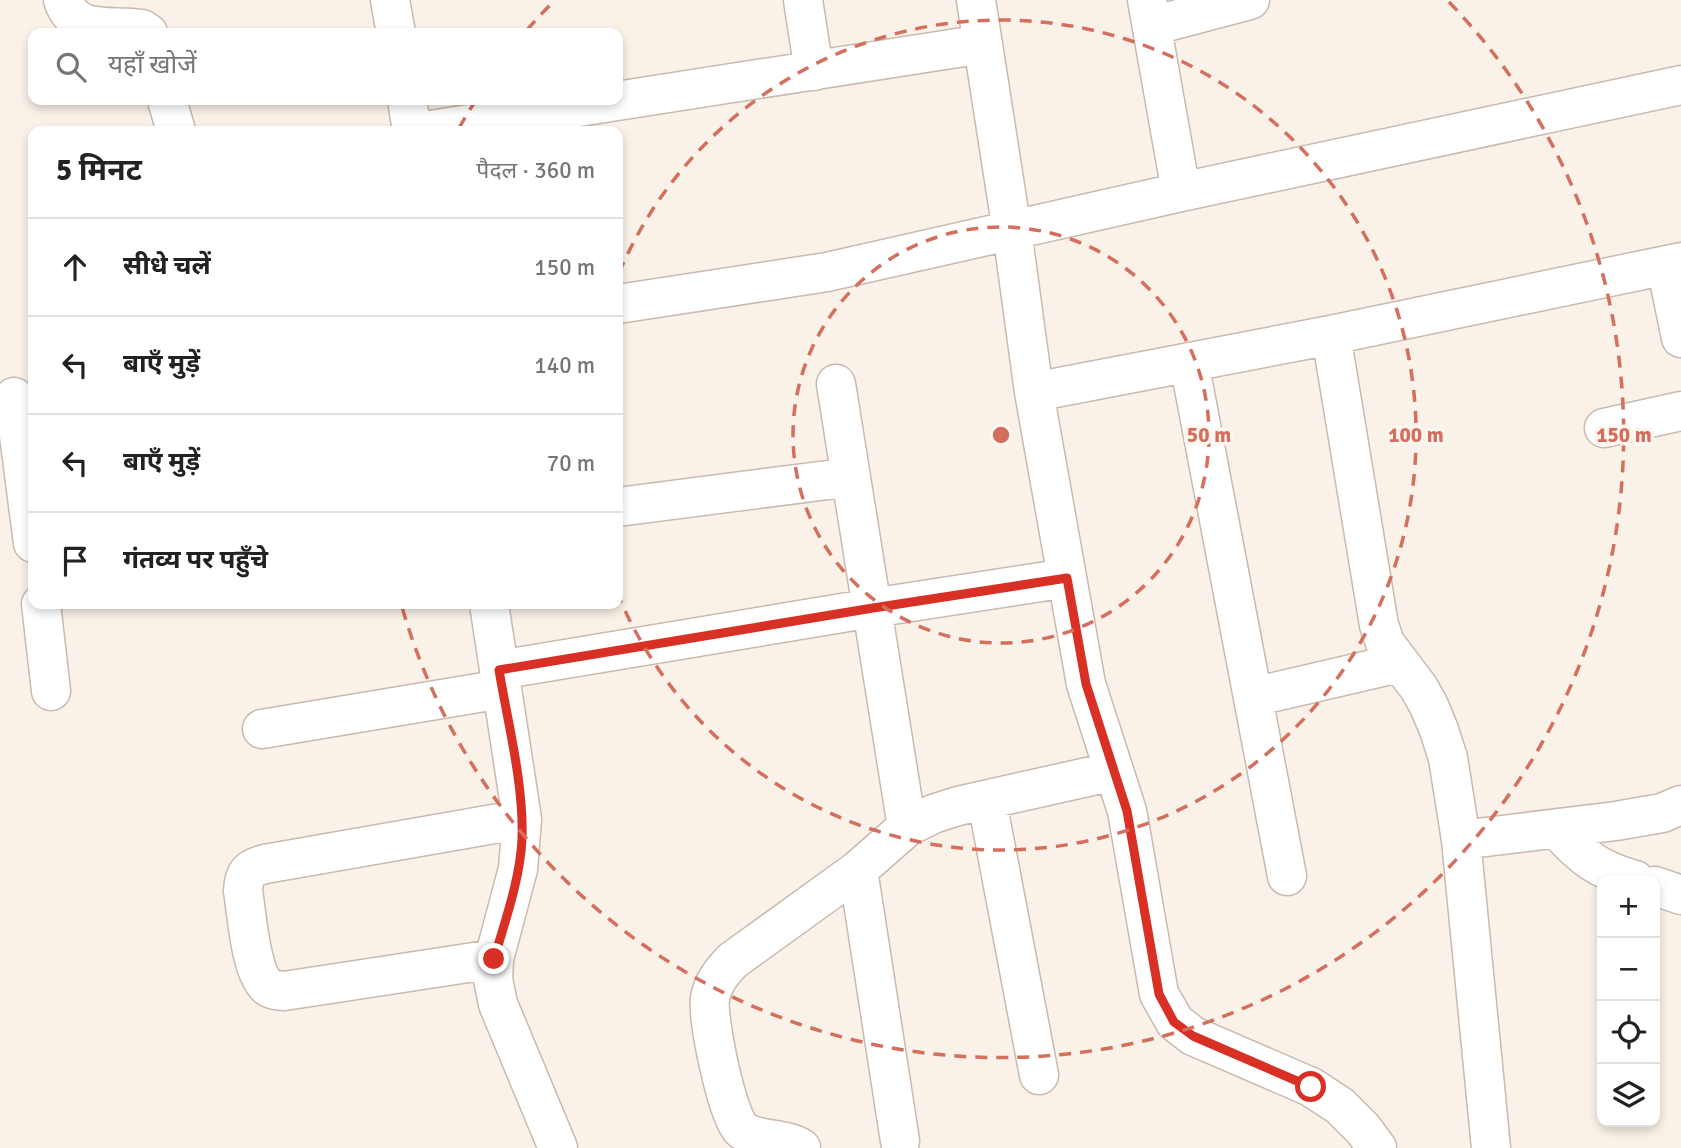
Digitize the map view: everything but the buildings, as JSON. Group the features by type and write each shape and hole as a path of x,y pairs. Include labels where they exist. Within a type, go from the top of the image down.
{"street":[{"path":"63,0 69,15 78,23 138,28"},
{"path":"390,0 395,28"},
{"path":"803,0 814,71"},
{"path":"976,0 1034,392 1086,684 1100,735 1127,811 1159,994 1174,1022 1193,1036 1311,1087 1339,1106 1363,1129 1377,1148"},
{"path":"1181,192 1150,13 1250,0"},
{"path":"623,100 983,44"},
{"path":"623,303 827,272 1181,192 1681,85"},
{"path":"168,105 175,126"},
{"path":"408,105 411,126"},
{"path":"456,126 593,105"},
{"path":"1034,392 1331,335 1674,264 1681,338"},
{"path":"1331,335 1379,625 1385,643 1419,688 1439,730 1455,796 1491,1148"},
{"path":"1189,362 1287,876"},
{"path":"836,384 907,827"},
{"path":"16,397 28,499"},
{"path":"1604,428 1681,411"},
{"path":"623,506 852,477"},
{"path":"262,729 501,679 873,608 1067,578"},
{"path":"42,609 51,691"},
{"path":"490,609 522,819 518,869 494,959 493,979 498,1004 558,1148"},
{"path":"1253,697 1399,663"},
{"path":"801,1148 792,1143 750,1136 738,1126 730,1111 712,1024 710,998 717,978 732,961 858,870 907,827 933,814 958,806 1114,771"},
{"path":"987,801 1039,1075"},
{"path":"1461,840 1558,830 1662,813 1681,804"},
{"path":"494,959 272,990 266,986 257,970 243,891 244,879 250,869 265,864 522,819"},
{"path":"1558,830 1591,863 1616,875"},
{"path":"858,870 900,1141"},
{"path":"1660,889 1681,895"}],"route":[{"path":"494,959 518,869 522,842 518,789 499,670 1067,578 1086,684 1100,735 1127,811 1159,994 1174,1022 1193,1036 1311,1087"}]}
